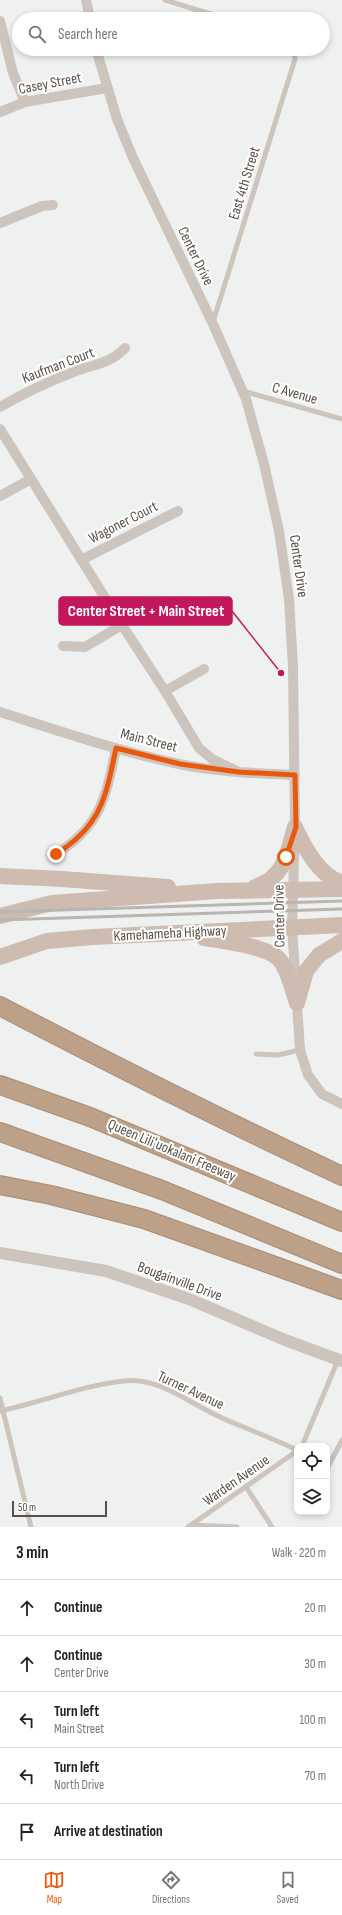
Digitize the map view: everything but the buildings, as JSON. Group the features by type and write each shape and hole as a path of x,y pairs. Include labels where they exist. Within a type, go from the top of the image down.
{"highway":[{"path":"0,1006 132,1074 267,1141 342,1176"},
{"name":"Queen Liliʻuokalani Freeway","path":"0,1085 90,1117 342,1222"},
{"path":"0,1132 162,1190 342,1264"},
{"path":"0,1185 51,1195 144,1219 342,1290"}],"main road":[{"path":"296,827 304,847 320,868 337,881 342,882"},
{"path":"248,890 268,883 279,871 296,827"},
{"path":"0,876 62,879 217,891"},
{"path":"0,916 52,903 217,891 293,888 342,889"},
{"name":"Kamehameha Highway","path":"0,957 47,942 93,937 342,925"},
{"path":"183,933 259,948 278,958 286,972 297,1002"},
{"path":"297,1002 306,970 319,955 342,941"}],"street":[{"path":"86,0 89,12"},
{"path":"0,21 13,73 25,102"},
{"name":"Center Drive","path":"98,56 117,119 133,158 213,324 242,390 264,464 279,531 289,599 293,667 296,827 292,927 300,1050 308,1075 322,1094 342,1104"},
{"name":"Casey Street","path":"0,112 25,102 107,88"},
{"path":"0,223 36,208 52,205"},
{"name":"Kaufman Court","path":"0,407 26,393 77,371 107,362 118,356 126,348"},
{"path":"0,429 81,560 165,691 199,748 212,759 239,772"},
{"path":"0,496 31,479"},
{"name":"Wagoner Court","path":"81,560 178,511"},
{"path":"63,646 85,647 122,625"},
{"path":"165,691 204,669"},
{"name":"Main Street","path":"0,712 116,748 180,764 239,772 295,775"},
{"path":"56,854 80,836 98,813 109,785 116,748"},
{"name":"Bougainville Drive","path":"0,1253 106,1271 189,1300 285,1340 340,1360"}],"lane":[{"path":"165,0 180,2 208,12"},
{"name":"East 4th Street","path":"213,324 294,56"},
{"name":"C Avenue","path":"242,390 342,420"},
{"path":"256,1054 278,1056 300,1050"},
{"path":"303,1443 340,1360"},
{"name":"Turner Avenue","path":"1,1411 105,1384 125,1381 142,1381 162,1386 221,1417 294,1450"},
{"path":"0,1398 1,1411 31,1527"},
{"path":"330,1463 342,1440"},
{"name":"Warden Avenue","path":"190,1526 294,1453"},
{"path":"246,1487 272,1527"},
{"path":"190,1526 237,1527"}],"railway":[{"path":"0,912 342,901"},
{"path":"0,920 342,909"}],"place":[{"name":"Center Street + Main Street","path":"281,673"}],"route":[{"path":"56,854 80,836 98,813 109,785 116,748 180,764 239,772 295,775 296,827 286,857"}]}
